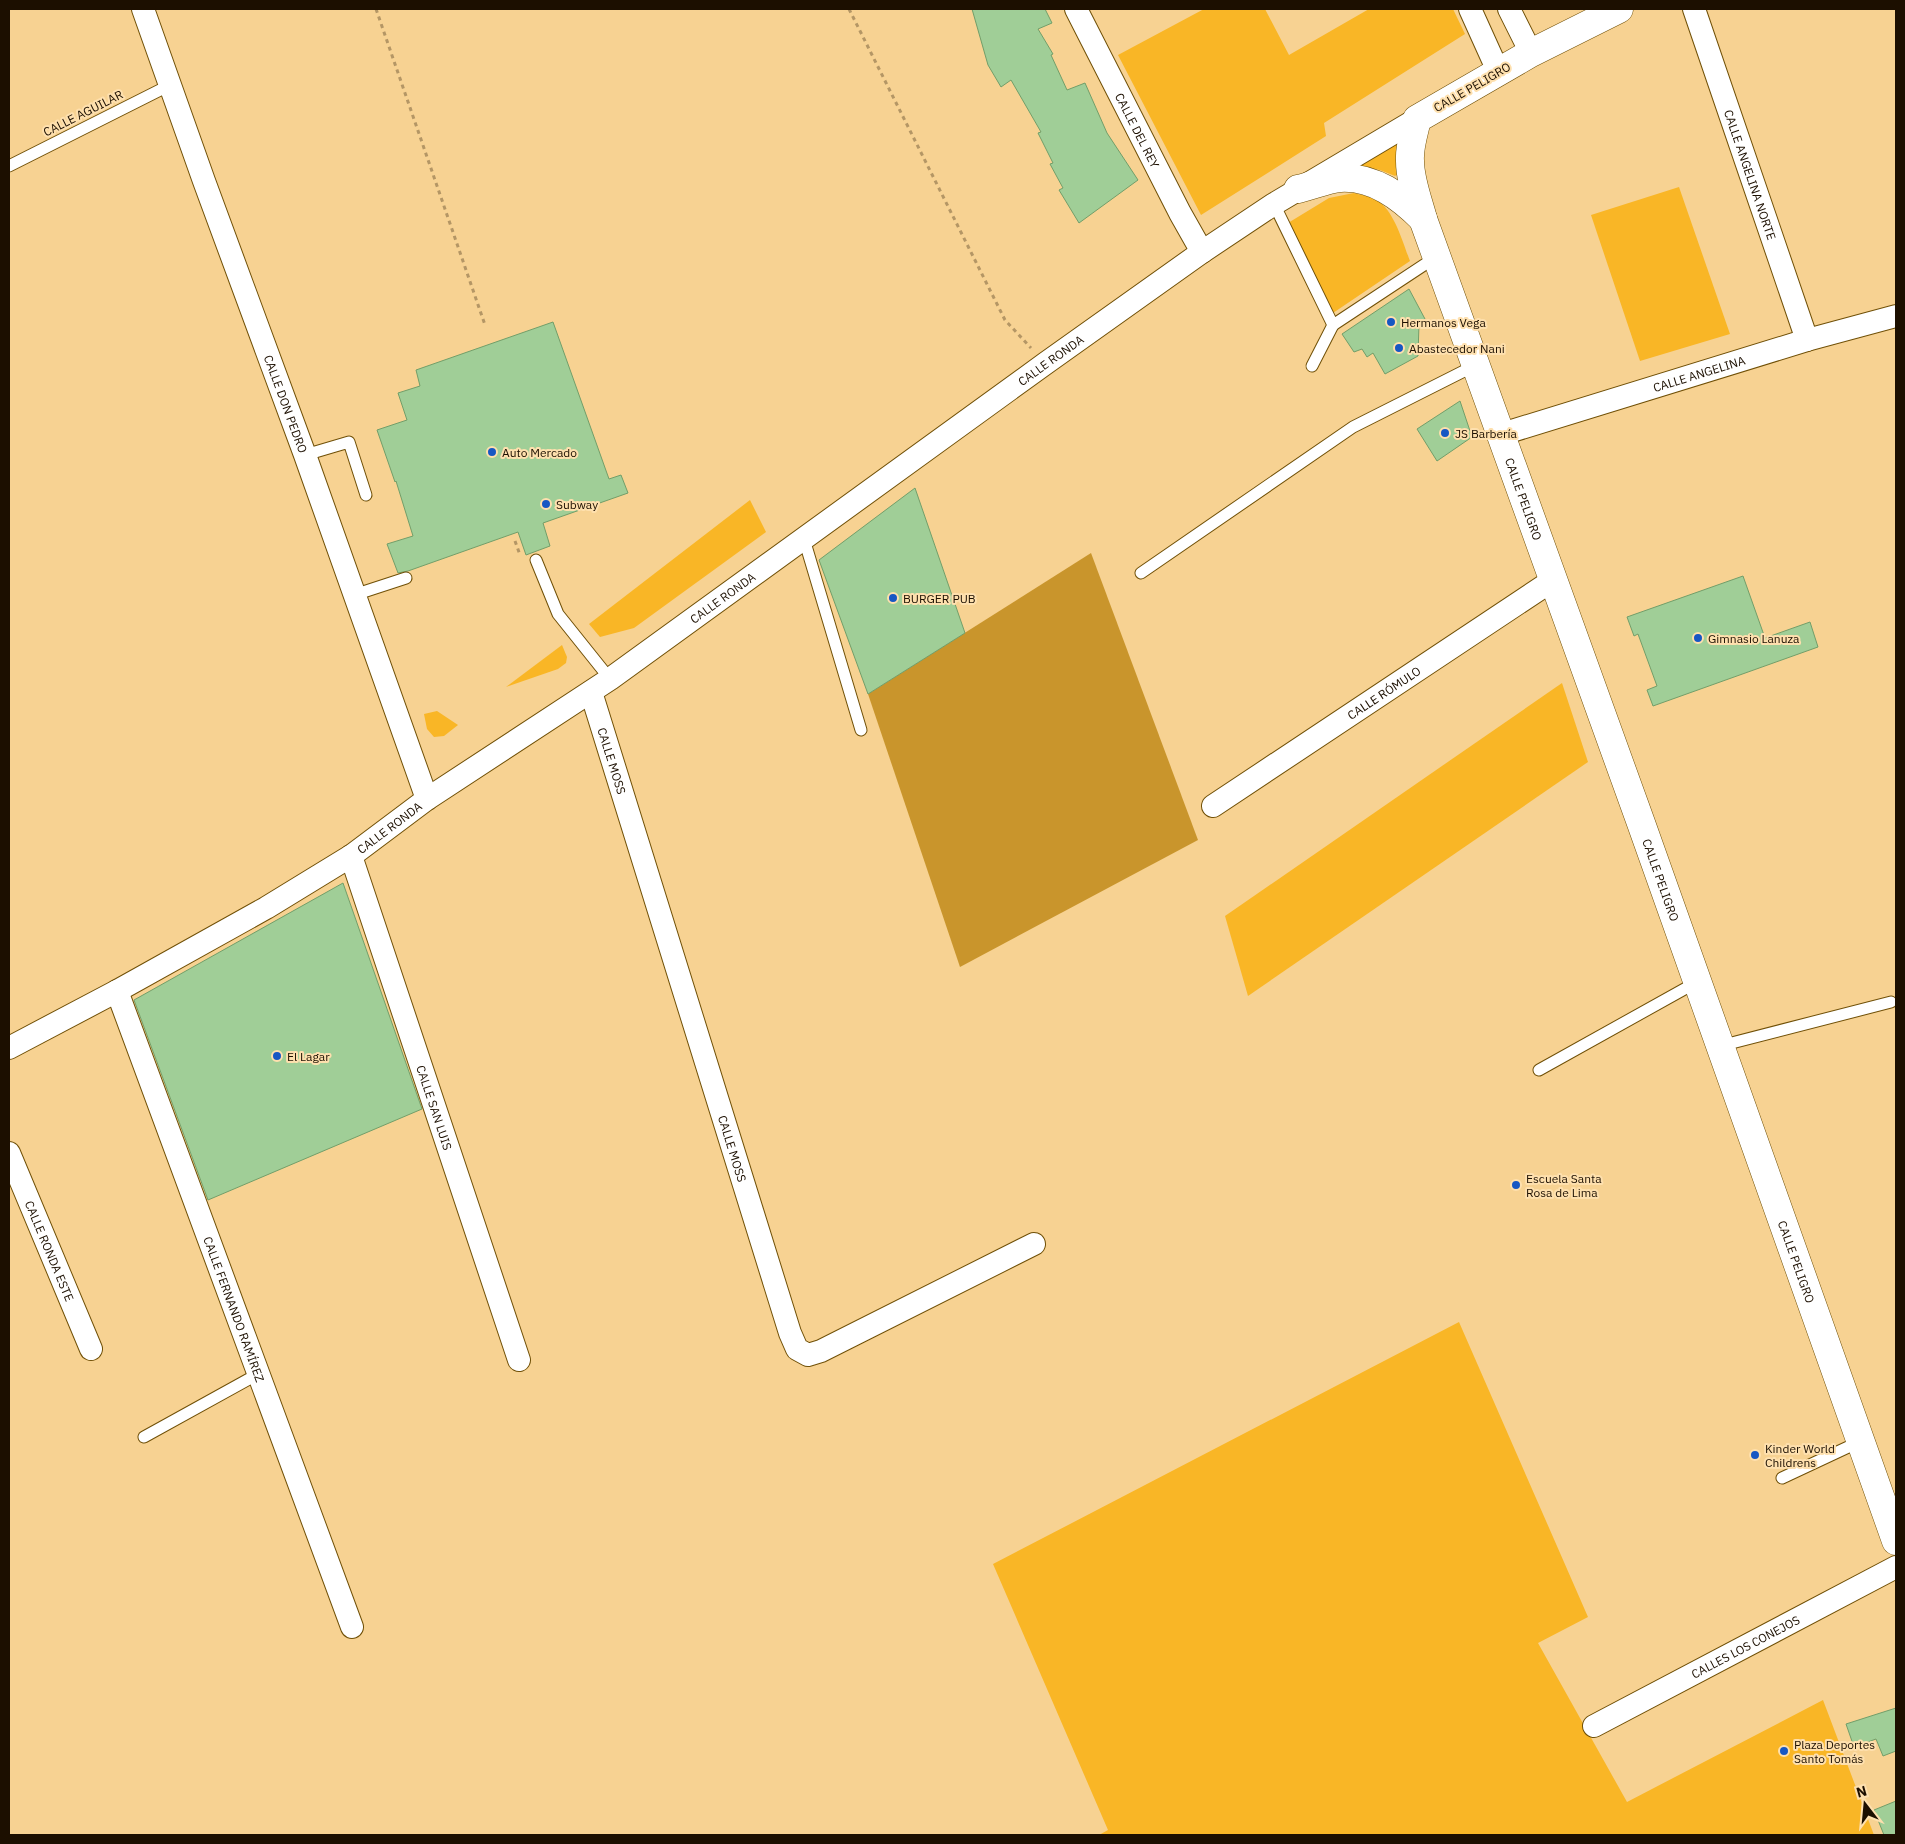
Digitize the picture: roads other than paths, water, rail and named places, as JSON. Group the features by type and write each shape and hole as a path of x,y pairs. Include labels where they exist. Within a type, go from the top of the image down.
{"main road":[{"name":"CALLE PELIGRO","path":"1618,9 1498,72 1417,119 1410,162 1423,219 1502,434 1896,1542"},
{"name":"CALLE PELIGRO","path":"1298,189 1340,178 1376,184 1394,193 1423,219"}],"street":[{"name":"CALLE DON PEDRO","path":"143,9 305,455 427,799"},
{"name":"CALLE DEL REY","path":"1076,9 1180,213 1202,252"},
{"path":"1470,9 1498,72"},
{"path":"1508,9 1531,54"},
{"name":"CALLE ANGELINA NORTE","path":"1694,9 1807,340"},
{"name":"CALLE RONDA","path":"9,1048 117,991 266,908 351,856 427,799 610,679 1202,252 1298,189 1417,119"},
{"name":"CALLE ANGELINA","path":"1502,434 1807,340 1896,316"},
{"name":"CALLE RÓMULO","path":"1213,806 1553,580"},
{"name":"CALLE MOSS","path":"591,692 790,1333 797,1349 808,1355 821,1352 1034,1244"},
{"name":"CALLE SAN LUIS","path":"351,856 519,1360"},
{"name":"CALLE FERNANDO RAMÍREZ","path":"117,991 352,1628"},
{"name":"CALLE RONDA ESTE","path":"9,1153 92,1349"},
{"name":"CALLES LOS CONEJOS","path":"1594,1726 1896,1567"}],"lane":[{"name":"CALLE AGUILAR","path":"9,166 170,85"},
{"path":"1274,204 1333,325"},
{"path":"1312,366 1333,325 1437,257"},
{"path":"1141,573 1353,427 1476,365"},
{"path":"305,455 349,442 366,495"},
{"path":"804,539 861,730"},
{"path":"536,560 558,614 610,679"},
{"path":"354,595 406,578"},
{"path":"1539,1070 1697,982"},
{"path":"1720,1046 1891,1002"},
{"path":"144,1437 258,1374"},
{"path":"1782,1478 1860,1440"}],"place":[{"name":"Hermanos Vega","path":"1391,322"},
{"name":"Abastecedor Nani","path":"1399,348"},
{"name":"JS Barbería","path":"1445,433"},
{"name":"Auto Mercado","path":"492,452"},
{"name":"Subway","path":"546,504"},
{"name":"BURGER PUB","path":"893,598"},
{"name":"Gimnasio Lanuza","path":"1698,638"},
{"name":"El Lagar","path":"277,1056"},
{"name":"Escuela Santa Rosa de Lima","path":"1516,1185"},
{"name":"Kinder World Childrens","path":"1755,1455"},
{"name":"Plaza Deportes Santo Tomás","path":"1784,1751"}]}
